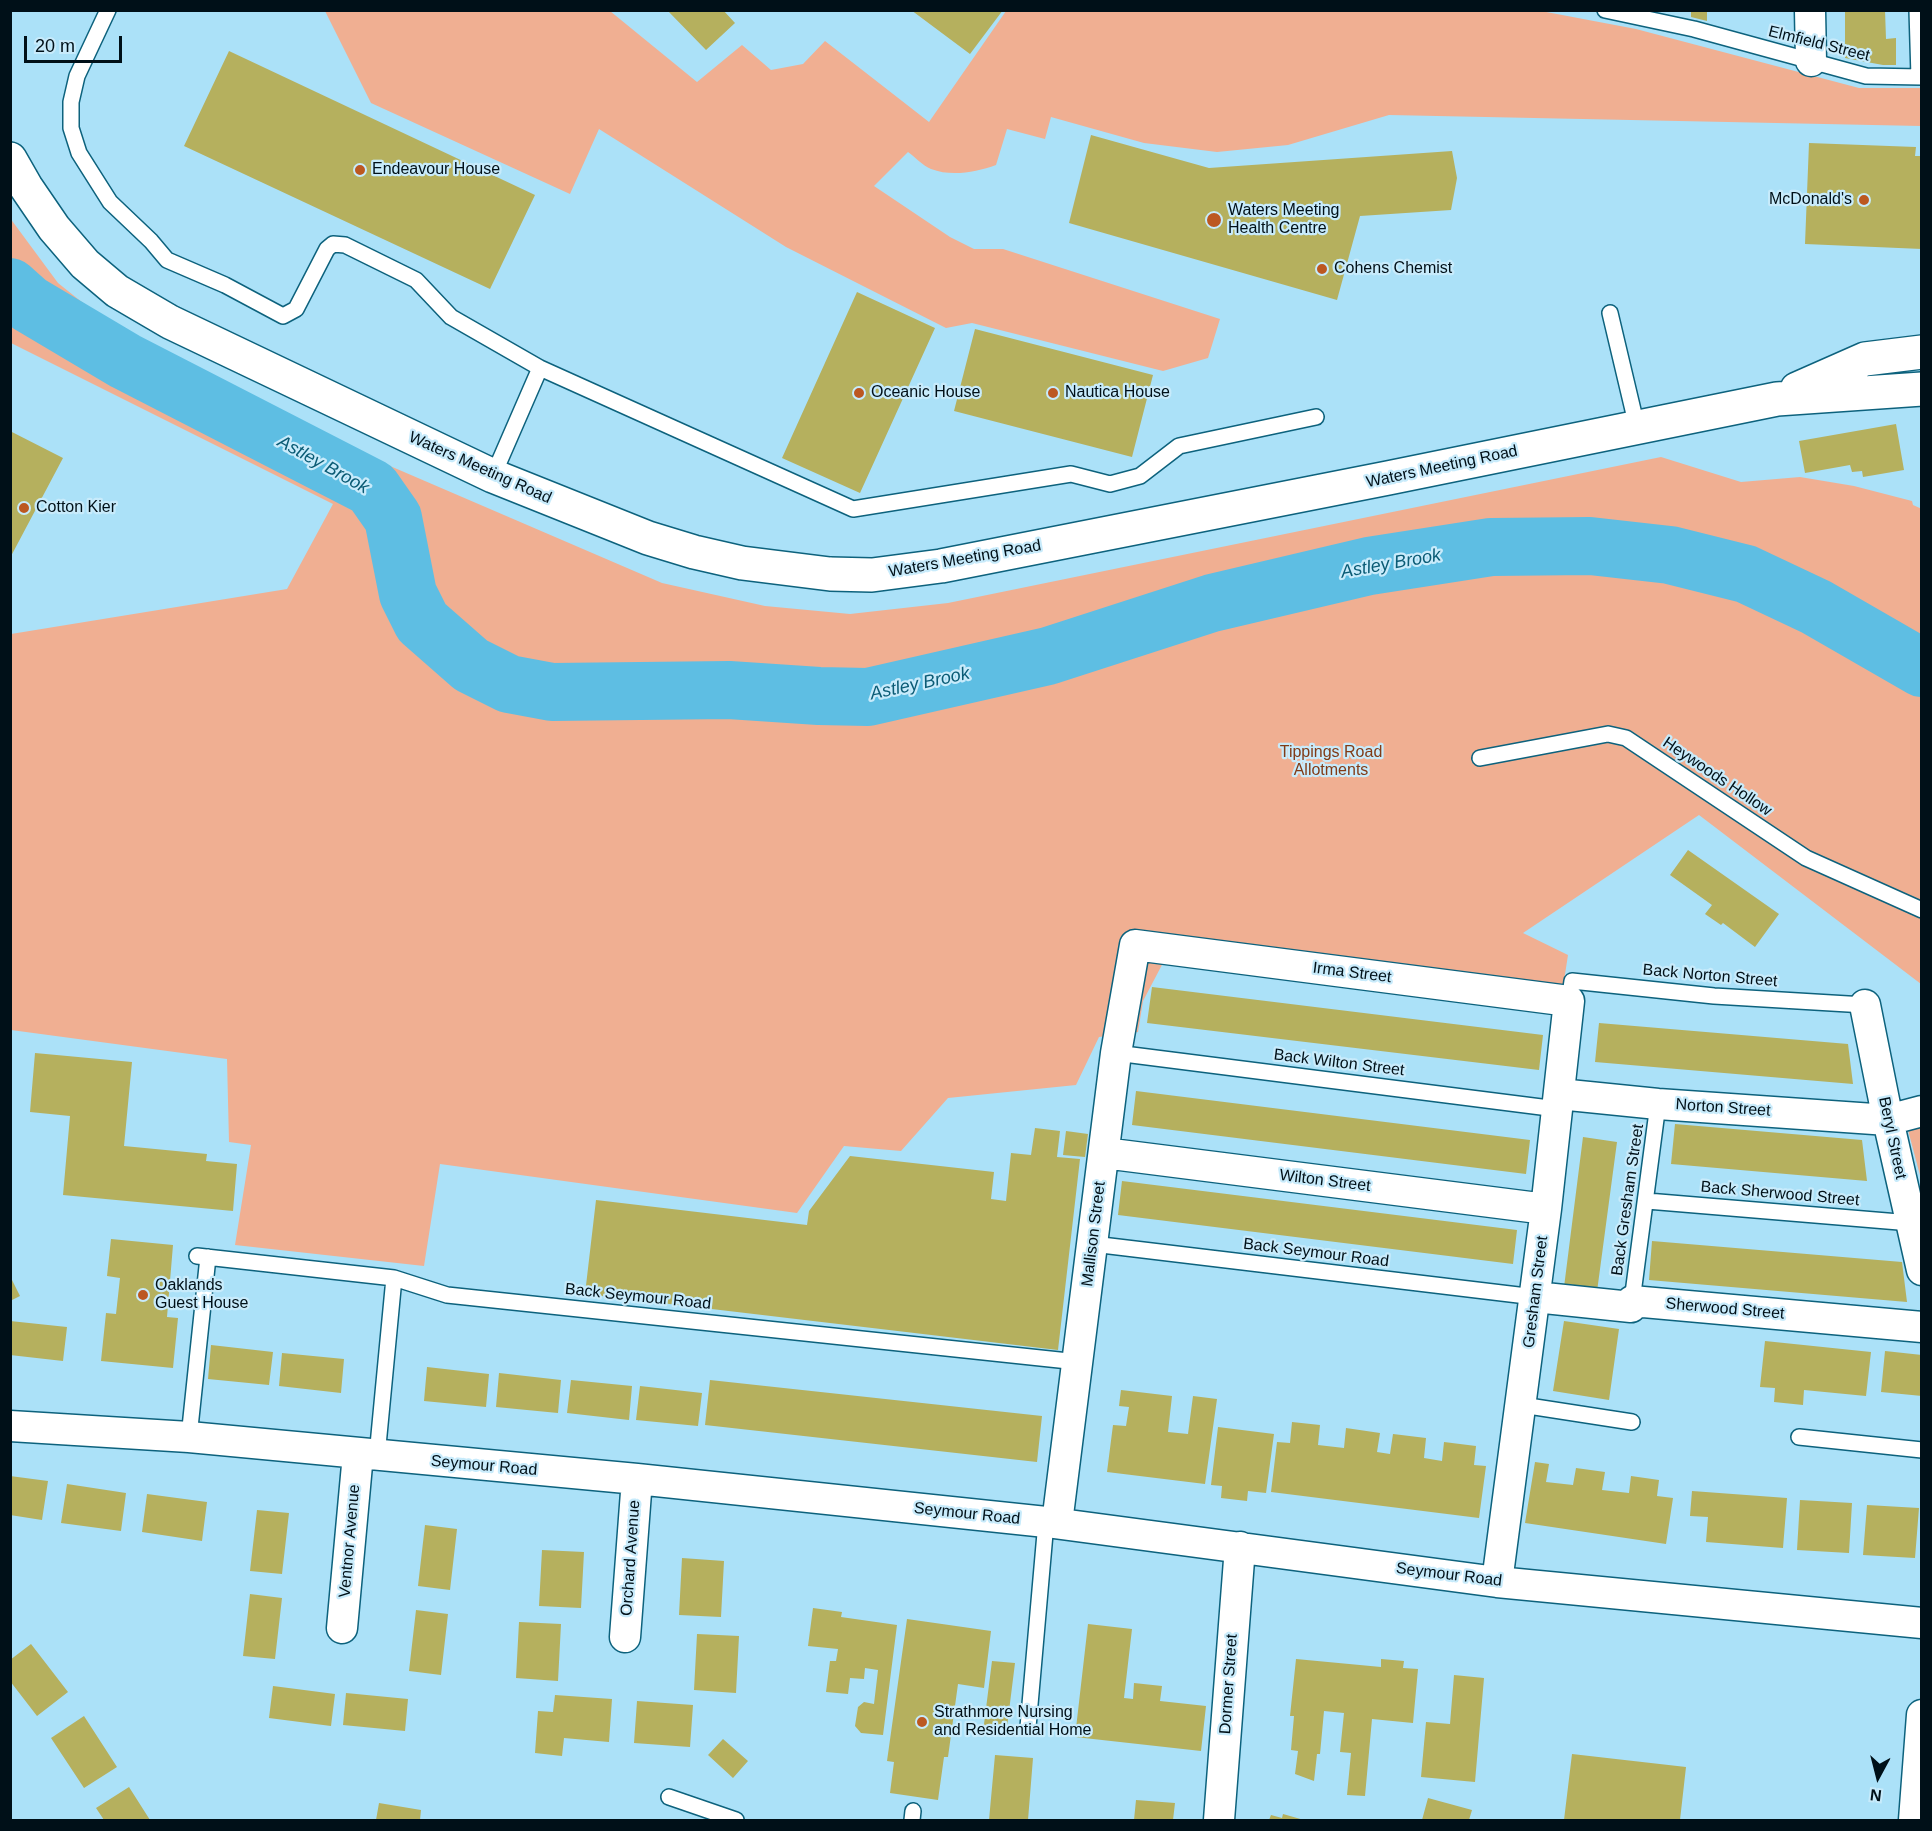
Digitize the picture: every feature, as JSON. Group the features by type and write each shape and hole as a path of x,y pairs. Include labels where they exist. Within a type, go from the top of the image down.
{"street":[{"path":"1810,10 1811,61"},
{"name":"Waters Meeting Road","path":"10,159 54,228 85,264 117,291 181,327 493,476 648,538 694,552 788,570 872,575 953,564 1777,399 1922,389"},
{"path":"1865,359 1922,336"},
{"name":"Waters Meeting Road","path":"1777,399 1865,359 1922,352"},
{"name":"Irma Street","path":"1135,945 1569,1001"},
{"name":"Mallison Street","path":"1051,1523 1078,1362 1116,1053 1135,945"},
{"name":"Gresham Street","path":"1497,1582 1522,1406 1569,1001"},
{"name":"Beryl Street","path":"1865,1005 1922,1270"},
{"name":"Norton Street","path":"1558,1101 1658,1104 1888,1120 1922,1111"},
{"name":"Wilton Street","path":"1104,1153 1546,1209"},
{"name":"Sherwood Street","path":"1535,1297 1631,1307 1632,1301 1922,1327"},
{"name":"Seymour Road","path":"10,1426 189,1437 637,1479 1051,1523 1497,1582 1922,1623"},
{"name":"Ventnor Avenue","path":"342,1628 367,1455"},
{"name":"Orchard Avenue","path":"625,1638 637,1479"},
{"name":"Dormer Street","path":"1219,1821 1240,1547"},
{"path":"1914,1821 1922,1715"}],"lane":[{"path":"108,10 77,76 71,102 71,128 79,153 110,202 151,241 167,260 225,285 283,316 296,309 327,249 333,244 345,245 416,280 451,317 540,368 853,509 1071,474 1110,484 1140,476 1179,446 1316,417"},
{"path":"1917,10 1920,77"},
{"name":"Elmfield Street","path":"1610,11 1694,29 1866,76 1920,77"},
{"path":"1610,313 1637,427"},
{"path":"493,476 540,368"},
{"name":"Heywoods Hollow","path":"1480,758 1608,734 1626,738 1806,858 1922,910"},
{"name":"Back Norton Street","path":"1569,1001 1572,981 1714,996 1865,1005"},
{"name":"Back Wilton Street","path":"1116,1053 1558,1101"},
{"name":"Back Gresham Street","path":"1632,1301 1658,1104"},
{"name":"Back Sherwood Street","path":"1647,1201 1911,1222"},
{"name":"Back Seymour Road","path":"1093,1244 1535,1297"},
{"name":"Back Seymour Road","path":"189,1437 203,1257 394,1278 447,1295 1078,1362"},
{"path":"367,1455 394,1278"},
{"path":"1522,1406 1632,1422"},
{"path":"1799,1437 1922,1450"},
{"path":"1028,1727 1051,1523"},
{"path":"669,1797 736,1821"}],"green space":[{"path":"325,11 610,11 697,82 742,45 771,70 803,64 825,41 929,122 1006,11 1541,11 1636,29 1859,88 1921,88 1921,126 1389,115 1288,145 1217,152 1144,143 1051,117 1045,139 1007,129 996,165 980,170 947,173 928,168 908,152 874,186 950,237 974,249 1003,249 1220,319 1208,358 1163,371 972,323 946,328 786,247 599,129 570,194 371,103"},
{"name":"Tippings Road Allotments","path":"10,218 58,283 113,327 239,401 662,583 765,606 850,614 948,603 1661,457 1741,482 1800,477 1854,486 1912,501 1913,505 1922,509 1921,984 1699,815 1523,933 1568,955 1559,1013 1164,961 1143,1001 1138,1032 1099,1037 1076,1085 948,1098 901,1151 844,1146 797,1213 440,1164 424,1266 235,1245 251,1145 229,1142 227,1059 11,1030 11,634 287,589 333,504 11,343"},
{"path":"1921,1126 1921,1179 1908,1130"}],"building":[{"path":"667,10 723,10 735,23 706,50"},
{"path":"911,10 1003,10 970,54"},
{"path":"1691,10 1707,10 1707,21 1691,17"},
{"path":"1845,10 1885,10 1886,39 1896,38 1896,65 1845,58"},
{"name":"Endeavour House","path":"229,51 535,195 490,289 184,146"},
{"name":"Waters Meeting Health Centre","path":"1091,135 1209,168 1452,151 1457,178 1451,210 1360,216 1337,300 1069,223"},
{"name":"McDonald's","path":"1809,143 1916,147 1915,156 1922,156 1922,249 1805,244"},
{"name":"Oceanic House","path":"857,292 935,328 860,493 782,458"},
{"name":"Nautica House","path":"975,329 1153,375 1132,457 954,411"},
{"path":"1896,424 1904,470 1863,477 1862,471 1852,472 1850,465 1805,473 1799,441"},
{"name":"Cotton Kier","path":"10,431 63,458 10,558"},
{"path":"1688,850 1779,914 1755,947 1723,923 1721,925 1705,914 1712,905 1670,875"},
{"path":"1152,987 1543,1035 1539,1070 1147,1023"},
{"path":"1599,1023 1848,1044 1853,1084 1595,1062"},
{"path":"35,1053 132,1062 124,1146 207,1154 206,1161 237,1164 233,1211 63,1195 70,1116 30,1112"},
{"path":"1136,1091 1530,1140 1526,1174 1132,1125"},
{"path":"1675,1124 1862,1140 1867,1181 1671,1164"},
{"path":"1035,1128 1060,1131 1057,1157 1080,1159 1058,1350 585,1294 596,1200 807,1225 809,1211 850,1156 994,1172 991,1199 1006,1201 1011,1153 1031,1155"},
{"path":"1066,1131 1088,1134 1085,1157 1063,1155"},
{"path":"1583,1137 1617,1142 1596,1299 1563,1295"},
{"path":"1122,1181 1517,1230 1513,1264 1118,1215"},
{"name":"Oaklands Guest House","path":"111,1239 173,1245 167,1317 178,1318 173,1368 101,1361 106,1313 116,1314 120,1278 107,1276"},
{"path":"1652,1241 1902,1262 1907,1302 1649,1280"},
{"path":"10,1276 20,1296 10,1301"},
{"path":"10,1321 67,1327 63,1361 10,1355"},
{"path":"1564,1321 1619,1329 1609,1400 1553,1391"},
{"path":"1765,1341 1871,1352 1866,1396 1804,1390 1803,1405 1774,1402 1775,1388 1760,1387"},
{"path":"211,1345 273,1352 269,1385 208,1379"},
{"path":"1885,1351 1922,1355 1922,1396 1881,1392"},
{"path":"282,1353 344,1359 341,1393 279,1386"},
{"path":"427,1367 489,1374 486,1407 424,1401"},
{"path":"499,1373 561,1380 558,1413 496,1407"},
{"path":"571,1380 632,1386 629,1420 567,1413"},
{"path":"710,1380 1042,1416 1037,1462 705,1425"},
{"path":"640,1386 702,1393 698,1426 636,1420"},
{"path":"1121,1390 1172,1396 1168,1432 1188,1434 1193,1396 1217,1399 1205,1484 1107,1472 1113,1425 1126,1426 1129,1407 1119,1406"},
{"path":"1292,1422 1320,1425 1318,1445 1344,1448 1346,1428 1380,1433 1377,1452 1390,1454 1393,1434 1426,1438 1424,1458 1442,1461 1444,1442 1476,1446 1474,1465 1486,1466 1479,1518 1271,1492 1277,1442 1290,1443"},
{"path":"1218,1427 1274,1434 1266,1493 1248,1491 1247,1501 1221,1498 1222,1486 1211,1485"},
{"path":"1535,1462 1549,1464 1546,1482 1573,1485 1576,1468 1605,1472 1602,1490 1629,1493 1631,1476 1659,1480 1657,1496 1673,1498 1666,1544 1525,1523"},
{"path":"10,1476 48,1481 42,1520 10,1515"},
{"path":"67,1484 126,1493 121,1531 61,1523"},
{"path":"1692,1491 1787,1498 1783,1548 1706,1542 1708,1517 1690,1516"},
{"path":"147,1494 207,1502 202,1541 142,1532"},
{"path":"1800,1500 1852,1503 1849,1553 1797,1550"},
{"path":"1867,1505 1919,1508 1915,1558 1863,1555"},
{"path":"257,1510 289,1513 282,1574 250,1571"},
{"path":"425,1525 457,1529 450,1590 418,1586"},
{"path":"542,1550 584,1552 581,1608 539,1606"},
{"path":"682,1558 724,1561 721,1617 679,1615"},
{"path":"250,1594 282,1598 275,1659 243,1656"},
{"path":"813,1608 842,1612 841,1617 897,1625 883,1735 861,1733 855,1726 858,1707 864,1702 874,1704 878,1670 865,1668 864,1679 850,1678 848,1694 826,1692 830,1661 836,1661 838,1649 808,1646"},
{"path":"416,1610 448,1614 441,1675 409,1671"},
{"name":"Strathmore Nursing and Residential Home","path":"907,1619 991,1631 984,1688 958,1684 948,1757 944,1757 938,1800 890,1793 894,1762 887,1761"},
{"path":"519,1622 561,1624 558,1681 516,1678"},
{"path":"1088,1624 1132,1629 1124,1698 1133,1699 1134,1683 1162,1686 1160,1701 1206,1706 1201,1751 1075,1737"},
{"path":"697,1634 739,1636 736,1693 694,1690"},
{"path":"31,1644 68,1692 37,1716 10,1681 10,1660"},
{"path":"1296,1659 1381,1667 1381,1659 1404,1661 1403,1668 1418,1669 1413,1723 1372,1719 1365,1796 1347,1795 1351,1753 1340,1752 1344,1713 1324,1711 1320,1754 1317,1754 1314,1781 1295,1774 1298,1751 1291,1750 1294,1716 1290,1716"},
{"path":"992,1661 1015,1663 1006,1735 983,1732"},
{"path":"1454,1675 1484,1678 1475,1782 1421,1777 1426,1722 1450,1724"},
{"path":"273,1686 335,1694 331,1726 269,1718"},
{"path":"346,1693 408,1699 405,1731 343,1725"},
{"path":"555,1695 612,1699 609,1742 564,1738 562,1756 535,1753 538,1711 553,1712"},
{"path":"637,1701 693,1705 690,1747 634,1743"},
{"path":"84,1716 117,1767 84,1788 51,1738"},
{"path":"723,1739 748,1761 733,1778 708,1755"},
{"path":"1572,1754 1686,1767 1680,1820 1564,1820"},
{"path":"995,1755 1033,1758 1028,1820 989,1820"},
{"path":"129,1787 150,1820 104,1820 96,1808"},
{"path":"1428,1798 1472,1810 1469,1820 1422,1820"},
{"path":"1136,1800 1175,1803 1173,1820 1134,1820"},
{"path":"379,1803 421,1810 420,1820 376,1820"},
{"path":"1283,1814 1304,1820 1269,1820 1271,1815 1282,1818"}],"waterway":[{"name":"Astley Brook","path":"10,287 29,304 125,361 372,488 393,518 408,594 422,622 471,665 509,684 552,692 729,690 868,697 1048,656 1212,603 1369,566 1491,547 1590,546 1670,555 1746,574 1816,607 1922,668"}],"place":[{"name":"Endeavour House","path":"360,170"},
{"name":"McDonald's","path":"1864,200"},
{"name":"Waters Meeting Health Centre","path":"1214,220"},
{"name":"Cohens Chemist","path":"1322,269"},
{"name":"Oceanic House","path":"859,393"},
{"name":"Nautica House","path":"1053,393"},
{"name":"Cotton Kier","path":"24,508"},
{"name":"Oaklands Guest House","path":"143,1295"},
{"name":"Strathmore Nursing and Residential Home","path":"922,1722"}]}
